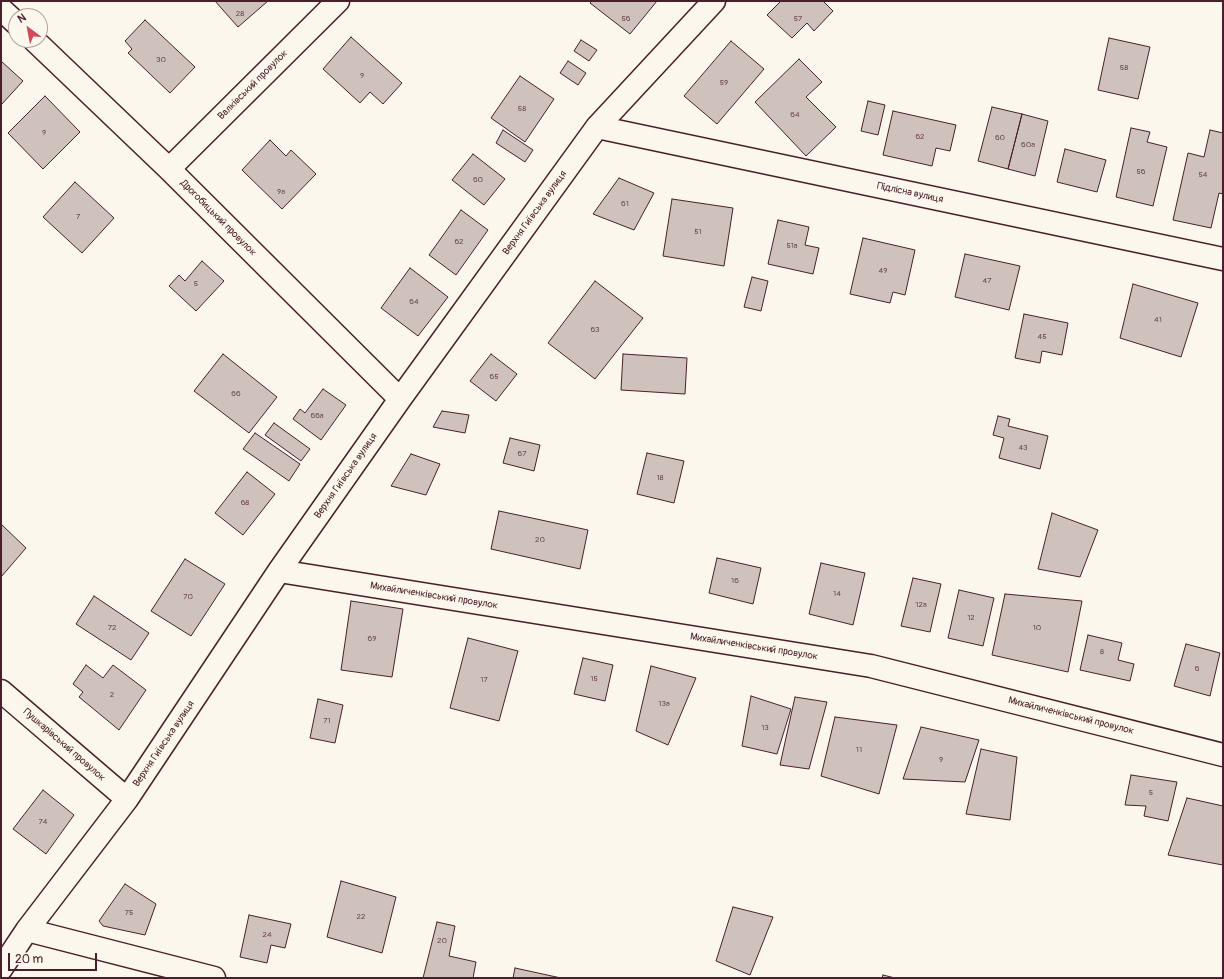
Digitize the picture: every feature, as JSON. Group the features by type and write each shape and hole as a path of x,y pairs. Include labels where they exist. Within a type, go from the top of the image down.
{"street":[{"name":"Валківський провулок","path":"169,168 338,1"},
{"name":"Верхня Гиївська вулиця","path":"1,968 27,930 127,799 279,571 400,399 597,128 714,1"},
{"name":"Дрогобицький провулок","path":"42,48 169,168 400,399"},
{"name":"Підлісна вулиця","path":"597,128 1223,259"},
{"name":"Михайличенківський провулок","path":"279,571 871,666 1223,755"},
{"name":"Пушкарівський провулок","path":"1,691 127,799"},
{"path":"27,930 214,978"}],"building":[{"path":"215,1 268,1 238,27"},
{"path":"592,1 657,1 630,34 590,3"},
{"path":"781,1 823,1 833,11 814,31 807,23 792,38 767,15"},
{"path":"145,20 195,67 170,93 128,53 132,49 125,41"},
{"path":"351,37 402,83 383,104 370,92 360,103 323,69"},
{"path":"1109,38 1150,47 1138,99 1098,90"},
{"path":"581,40 597,50 589,61 574,51"},
{"path":"731,41 764,69 717,124 684,96"},
{"path":"799,59 822,82 806,97 836,127 806,156 755,102"},
{"path":"1,61 23,81 1,105"},
{"path":"568,61 586,73 578,85 560,73"},
{"path":"520,76 554,99 525,142 491,118"},
{"path":"45,96 80,132 43,169 8,133"},
{"path":"868,101 885,105 878,135 861,131"},
{"path":"992,107 1022,114 1008,169 978,161"},
{"path":"893,111 956,125 950,151 936,148 932,166 883,155"},
{"path":"1022,114 1048,121 1035,176 1008,169"},
{"path":"1131,128 1150,132 1147,142 1167,147 1153,206 1116,197"},
{"path":"503,130 533,150 525,162 496,143"},
{"path":"1210,130 1223,133 1223,194 1219,193 1211,228 1173,220 1188,153 1204,157"},
{"path":"270,140 286,156 291,150 316,174 282,209 242,170"},
{"path":"1065,149 1106,160 1097,192 1057,182"},
{"path":"473,154 505,179 484,205 452,180"},
{"path":"619,178 654,193 634,230 593,214"},
{"path":"75,182 114,218 82,253 43,217"},
{"path":"672,199 733,208 724,266 663,256"},
{"path":"461,210 488,230 456,275 429,255"},
{"path":"778,220 809,227 805,245 819,248 813,274 768,264"},
{"path":"863,238 915,250 905,295 893,292 890,303 850,294"},
{"path":"965,254 1020,266 1009,310 955,297"},
{"path":"202,261 224,281 196,311 169,286 179,275 185,281"},
{"path":"410,268 448,297 418,336 381,308"},
{"path":"752,277 768,281 761,311 744,307"},
{"path":"595,281 643,318 595,379 548,343"},
{"path":"1133,284 1198,303 1181,357 1120,338"},
{"path":"1024,314 1068,323 1062,355 1042,351 1040,363 1015,358"},
{"path":"223,354 277,397 249,433 194,391"},
{"path":"491,354 517,374 496,401 470,381"},
{"path":"623,354 687,358 685,394 621,390"},
{"path":"323,389 346,405 321,440 293,419 300,409 305,413"},
{"path":"442,411 469,415 465,433 433,427"},
{"path":"998,416 1010,419 1008,426 1048,436 1040,469 999,458 1004,438 993,435"},
{"path":"274,423 310,449 301,461 265,435"},
{"path":"255,433 300,464 289,481 243,449"},
{"path":"510,438 540,445 534,471 503,463"},
{"path":"647,453 684,461 674,503 637,494"},
{"path":"411,454 440,464 426,495 391,486"},
{"path":"247,472 275,494 243,535 215,513"},
{"path":"499,511 588,530 580,569 491,549"},
{"path":"1052,513 1098,530 1080,577 1038,569"},
{"path":"1,524 26,548 1,577"},
{"path":"717,558 761,568 753,604 709,593"},
{"path":"185,559 225,584 191,636 151,611"},
{"path":"821,563 865,573 853,625 809,614"},
{"path":"913,578 941,584 930,632 901,626"},
{"path":"959,590 994,598 983,646 948,638"},
{"path":"1005,594 1082,601 1068,672 992,655"},
{"path":"94,596 149,633 131,660 76,624"},
{"path":"351,601 403,609 392,677 341,670"},
{"path":"1088,635 1122,643 1118,660 1134,664 1130,681 1080,670"},
{"path":"468,638 518,651 499,721 450,708"},
{"path":"1186,644 1220,653 1210,696 1174,686"},
{"path":"583,658 613,665 605,701 574,694"},
{"path":"86,665 103,678 113,665 146,690 119,730 79,697 83,692 73,684"},
{"path":"651,666 696,678 668,745 636,731"},
{"path":"751,696 791,709 777,754 742,746"},
{"path":"795,697 827,702 809,769 780,765"},
{"path":"318,699 343,705 335,743 310,738"},
{"path":"835,717 897,725 879,794 821,776"},
{"path":"921,727 979,740 965,782 903,779"},
{"path":"981,749 1017,757 1010,820 966,814"},
{"path":"1131,775 1177,782 1168,821 1144,816 1146,806 1125,805"},
{"path":"43,790 74,815 46,854 13,829"},
{"path":"1187,798 1223,806 1223,865 1168,855"},
{"path":"341,881 396,897 382,953 327,937"},
{"path":"125,884 156,904 145,935 103,926 99,921"},
{"path":"733,907 773,917 750,975 716,961"},
{"path":"249,915 291,924 285,948 271,945 267,963 240,957"},
{"path":"437,922 455,926 449,956 476,962 473,978 423,978"},
{"path":"515,968 561,978 513,978"},
{"path":"883,975 895,978 882,978"}]}
